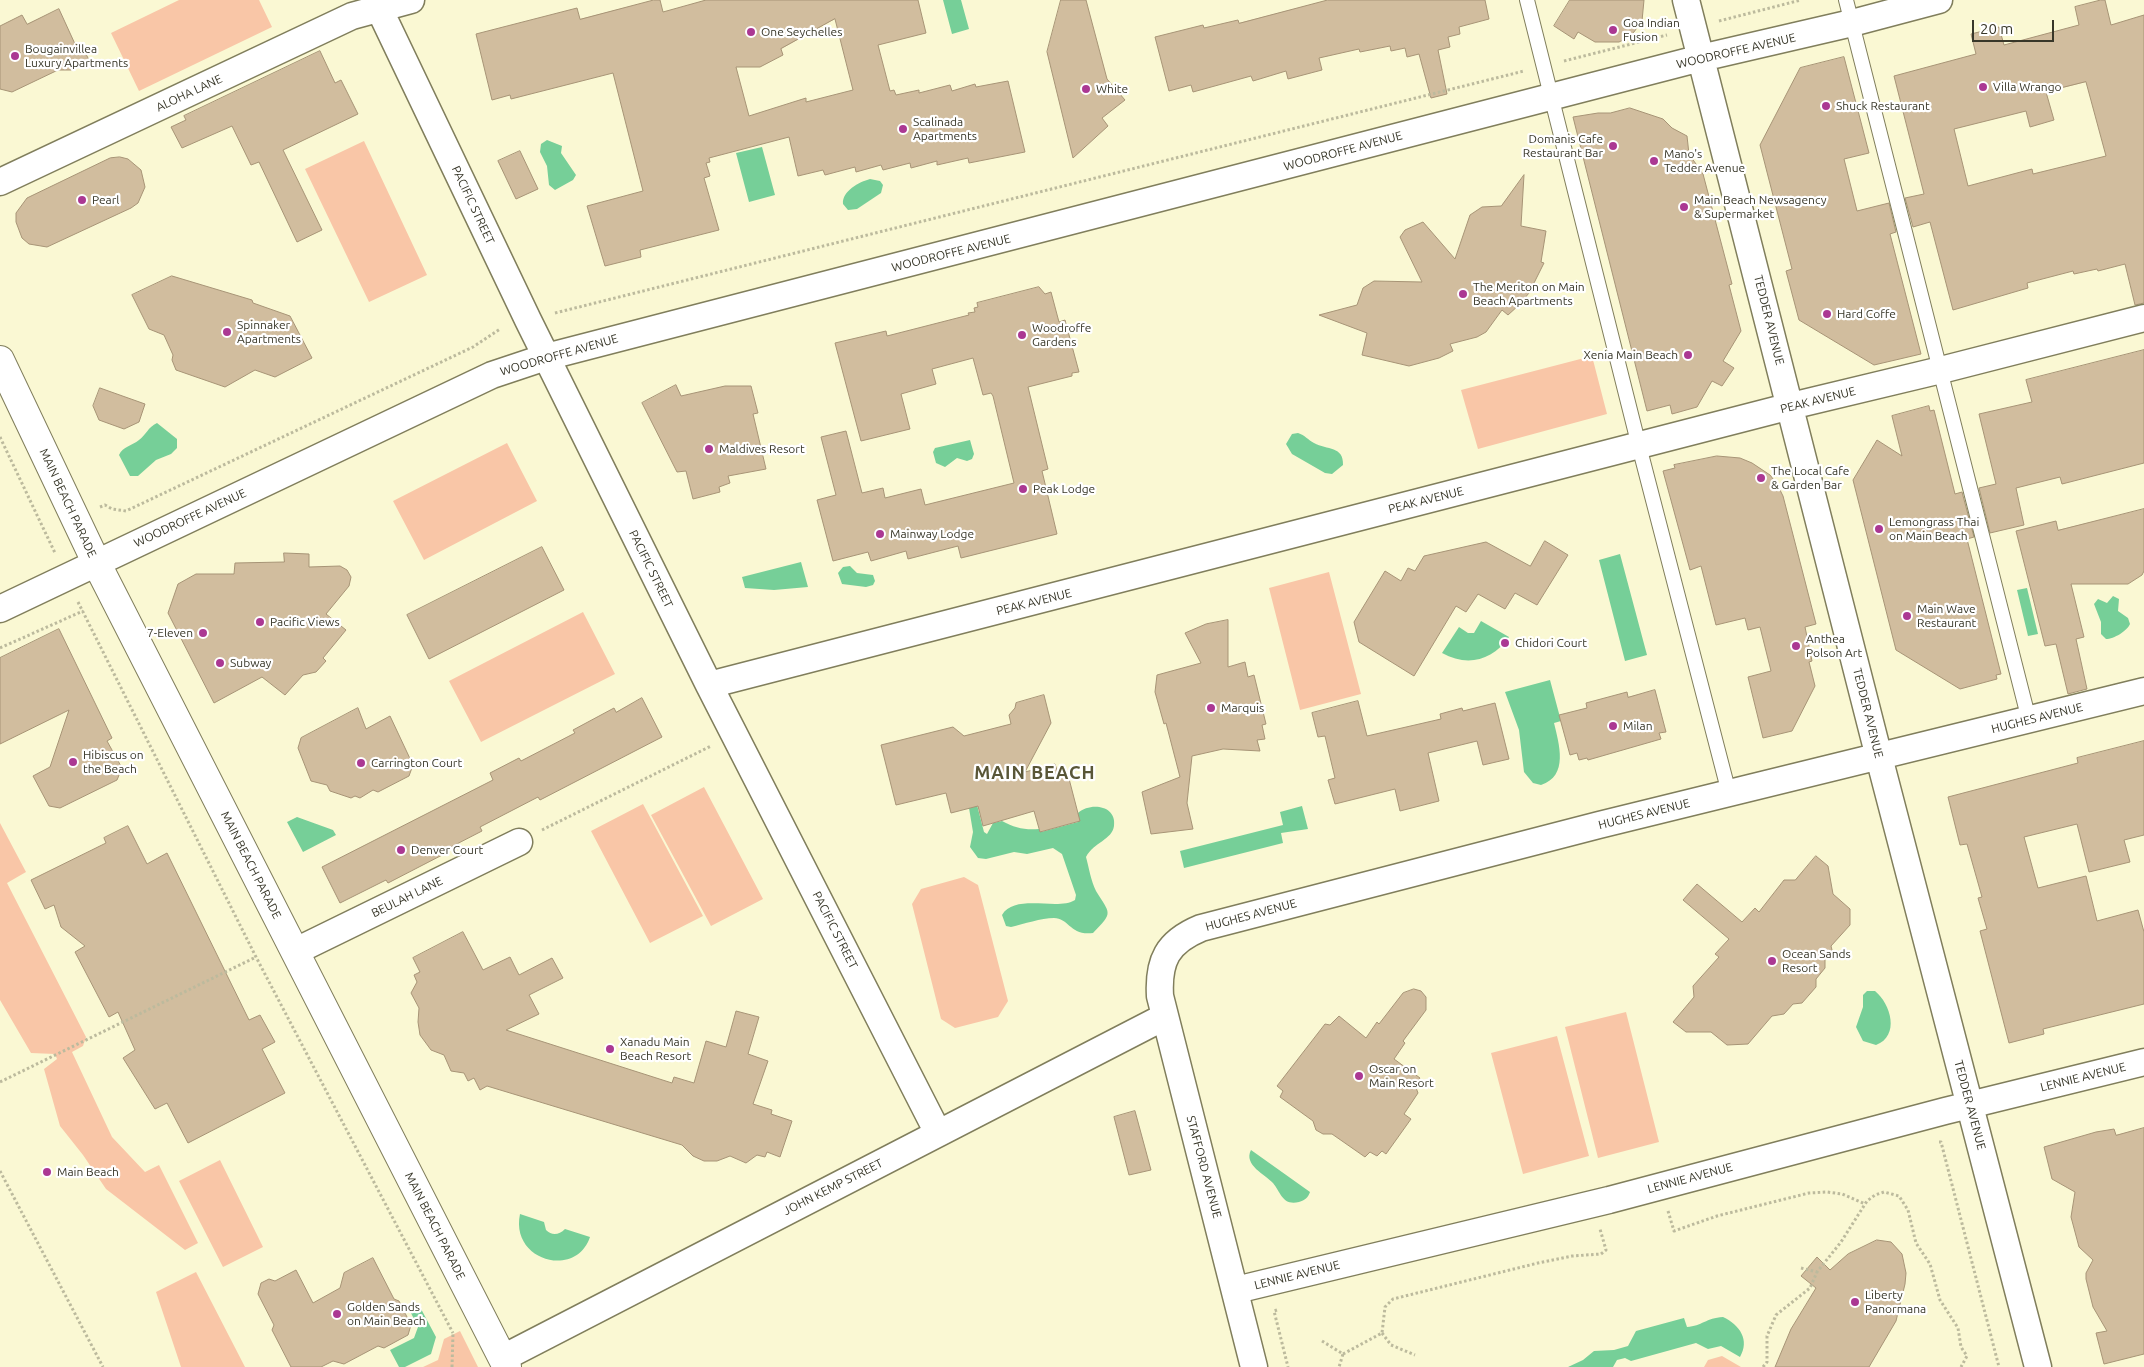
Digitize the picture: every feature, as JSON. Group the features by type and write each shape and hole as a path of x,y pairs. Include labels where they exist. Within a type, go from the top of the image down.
{"street":[{"name":"ALOHA LANE","path":"0,182 377,4 411,0"},
{"name":"TEDDER AVENUE","path":"1686,0 1879,757 2038,1367"},
{"name":"WOODROFFE AVENUE","path":"0,609 492,375 546,357 1701,58 1849,12 1940,0"},
{"name":"PACIFIC STREET","path":"377,4 546,357 709,685 938,1133"},
{"name":"PEAK AVENUE","path":"709,685 1791,406 2144,318"},
{"name":"MAIN BEACH PARADE","path":"0,360 96,562 505,1362"},
{"name":"HUGHES AVENUE","path":"1160,966 1175,943 1184,935 1201,928 1729,793 2144,691"},
{"name":"BEULAH LANE","path":"296,951 519,842"},
{"name":"STAFFORD AVENUE","path":"1160,966 1160,996 1164,1017 1236,1290 1254,1367"},
{"name":"JOHN KEMP STREET","path":"505,1362 938,1133 1164,1017"},
{"name":"LENNIE AVENUE","path":"1236,1290 1609,1200 1970,1105 2144,1062"}],"lane":[{"path":"1527,0 1639,446 1729,793"},
{"path":"1849,12 2029,720"}],"path":[{"path":"555,314 1801,0"},
{"path":"46,535 105,505 112,509 126,511 473,347 500,329"},
{"path":"0,437 66,577 256,957 453,1333"},
{"path":"0,648 83,611"},
{"path":"519,842 735,734"},
{"path":"0,1082 256,957"},
{"path":"1932,1144 1941,1142 1999,1367"},
{"path":"0,1171 103,1367"},
{"path":"1668,1209 1674,1231 1717,1216 1809,1193 1827,1192 1842,1194 1865,1204"},
{"path":"1763,1367 1767,1362 1767,1336 1776,1315 1810,1288 1817,1272 1841,1242 1865,1204 1875,1195 1884,1192 1899,1196 1904,1201 1916,1243 1930,1264 1940,1300 1958,1328 1961,1347 1967,1356 1960,1367"},
{"path":"1658,1212 1677,1207"},
{"path":"1590,1230 1608,1226"},
{"path":"1415,1354 1392,1345 1385,1340 1382,1333 1385,1307 1393,1299 1538,1263 1572,1256 1601,1254 1606,1250 1600,1228"},
{"path":"1801,1268 1817,1272"},
{"path":"1284,1308 1274,1311 1288,1367"},
{"path":"1339,1367 1343,1354 1382,1333"},
{"path":"1322,1341 1343,1354"}],"shaded area":[{"path":"179,0 259,0 272,27 139,91 111,33"},
{"path":"943,0 961,0 969,29 952,34"},
{"path":"547,140 562,146 561,153 576,175 573,180 555,190 549,185 547,166 540,152 541,144"},
{"path":"364,141 427,275 369,302 305,169"},
{"path":"762,147 775,195 749,202 736,153"},
{"path":"870,179 880,181 883,185 881,193 857,209 848,210 843,204 845,195 856,185"},
{"path":"1592,356 1607,414 1478,449 1461,390"},
{"path":"157,423 177,439 177,448 171,454 156,460 138,476 130,476 119,455 123,450 144,436"},
{"path":"1298,433 1314,443 1338,452 1343,459 1343,465 1332,474 1325,473 1292,454 1286,444 1292,434"},
{"path":"970,440 974,454 972,459 967,461 957,458 945,467 936,463 933,452 935,448"},
{"path":"507,443 537,501 424,560 393,501"},
{"path":"1620,554 1647,655 1625,661 1599,560"},
{"path":"801,562 808,587 774,590 745,588 742,577"},
{"path":"850,566 857,573 873,575 875,581 873,585 866,587 842,584 838,573 843,567"},
{"path":"1329,572 1361,694 1300,710 1269,588"},
{"path":"2027,588 2038,634 2028,636 2017,590"},
{"path":"2113,596 2119,599 2118,611 2128,618 2130,624 2120,634 2106,639 2101,634 2101,622 2094,604 2098,599 2107,603"},
{"path":"583,612 615,674 481,742 449,681"},
{"path":"1481,621 1509,637 1495,652 1470,660 1461,660 1442,653 1459,627 1468,633 1474,633"},
{"path":"1550,680 1561,721 1554,723 1560,758 1556,774 1550,781 1541,785 1533,783 1524,772 1519,730 1505,692"},
{"path":"704,787 763,899 711,926 651,815"},
{"path":"643,804 703,916 650,943 591,831"},
{"path":"977,805 984,832 987,834 993,823 1002,821 1020,828 1039,829 1041,832 1078,822 1078,813 1089,807 1102,808 1111,814 1114,819 1113,831 1093,848 1086,857 1094,887 1108,913 1104,921 1093,933 1079,932 1063,921 1054,918 1011,927 1006,926 1002,915 1008,908 1026,903 1068,903 1075,900 1076,895 1062,854 1053,848 1027,854 1014,852 986,859 978,858 970,847 973,832 969,808"},
{"path":"1302,806 1308,829 1281,833 1283,843 1184,868 1180,851 1283,825 1280,812"},
{"path":"297,817 333,830 336,835 303,852 287,822"},
{"path":"0,823 26,872 7,883 86,1037 83,1046 72,1052 112,1137 145,1172 159,1165 198,1243 185,1250 106,1189 60,1126 44,1069 57,1059 55,1054 31,1053 0,1000"},
{"path":"964,877 978,885 1008,1001 998,1017 955,1028 941,1019 912,904 921,889"},
{"path":"1867,991 1875,991 1889,1011 1890,1027 1888,1035 1884,1041 1876,1045 1863,1041 1856,1027 1863,1007 1863,995"},
{"path":"1626,1012 1659,1142 1598,1158 1565,1027"},
{"path":"1557,1036 1589,1156 1523,1174 1491,1053"},
{"path":"1251,1150 1310,1192 1305,1200 1294,1203 1286,1200 1273,1183 1253,1165 1249,1155"},
{"path":"220,1160 263,1247 223,1267 179,1181"},
{"path":"520,1214 544,1222 546,1230 553,1234 558,1234 565,1229 590,1237 583,1250 572,1258 559,1261 546,1259 534,1253 525,1243 520,1230"},
{"path":"196,1272 245,1367 181,1367 156,1292"},
{"path":"420,1307 436,1337 431,1354 405,1367 399,1367 390,1350 414,1338 418,1327 411,1313"},
{"path":"1723,1317 1734,1324 1742,1334 1744,1345 1740,1357 1721,1346 1708,1349 1696,1343 1631,1361 1625,1358 1617,1360 1613,1367 1568,1367 1583,1360 1594,1351 1614,1350 1628,1346 1636,1331 1684,1318 1687,1327"},
{"path":"460,1331 478,1367 423,1367 438,1360 444,1339"},
{"path":"1722,1356 1741,1367 1704,1367 1708,1360"}],"building":[{"path":"654,0 660,0 663,12 706,0 918,0 926,33 878,45 890,91 894,90 896,95 919,90 919,93 950,85 952,91 975,84 976,87 1008,81 1025,152 969,163 968,158 937,165 937,161 911,168 910,163 883,170 881,165 856,172 855,167 825,175 823,170 798,176 789,137 709,158 710,162 706,163 710,176 704,178 719,230 640,250 641,257 605,266 587,206 643,191 613,73 511,99 510,95 492,100 476,34 577,8 580,19","holes":["835,19 853,90 806,102 806,98 749,116 736,67 760,67 783,55 781,49"]},
{"name":"White","path":"1061,0 1086,0 1107,79 1125,100 1102,118 1108,126 1073,158 1047,52"},
{"path":"1328,0 1485,0 1489,19 1459,27 1460,34 1448,37 1450,47 1438,50 1447,94 1431,98 1419,54 1407,57 1405,48 1391,51 1390,46 1360,52 1359,49 1319,58 1322,70 1288,79 1286,71 1253,81 1251,76 1193,92 1191,85 1169,91 1155,37 1203,25 1204,28 1238,20 1239,23"},
{"path":"1570,0 1644,0 1642,21 1631,36 1619,42 1595,42 1578,32 1574,39 1554,26"},
{"path":"2105,0 2111,25 2144,15 2144,303 2135,305 2125,264 2098,271 2097,269 2074,274 2073,271 2027,283 2028,288 1953,310 1930,222 1913,227 1905,198 1924,194 1894,76 1976,54 1971,34 1999,27 2004,45 2079,25 2075,7","holes":["2086,82 2106,156 2033,174 2032,169 1968,186 1954,129 2026,111 2030,127 2054,120 2046,92"]},
{"path":"59,9 75,44 82,46 90,62 73,70 58,70 12,92 0,89 0,26 22,15 27,24"},
{"path":"320,51 335,83 341,80 358,114 283,150 322,230 297,242 259,162 251,165 232,126 182,148 171,127 186,120 184,116"},
{"path":"1844,57 1869,153 1844,159 1857,211 1889,203 1896,232 1890,234 1921,354 1874,365 1799,320 1786,271 1792,269 1760,145 1800,68"},
{"path":"1630,108 1663,119 1672,128 1687,136 1689,154 1703,174 1732,284 1729,285 1741,331 1723,361 1734,368 1722,386 1712,381 1697,407 1672,414 1670,405 1647,411 1573,117 1610,113"},
{"path":"520,151 538,189 516,199 498,161"},
{"name":"Pearl","path":"120,157 128,159 141,170 145,187 138,203 47,247 29,244 22,238 16,222 16,213 27,198 110,158"},
{"path":"1524,175 1521,226 1546,231 1541,262 1544,263 1529,293 1519,305 1508,315 1502,310 1486,332 1477,337 1450,344 1453,351 1439,358 1409,366 1362,355 1367,333 1319,315 1357,305 1363,288 1374,281 1422,282 1400,237 1405,230 1423,222 1455,259 1470,215 1482,207 1501,206"},
{"name":"Spinnaker Apartments","path":"172,276 252,300 253,303 290,316 312,358 275,377 255,370 225,387 176,370 172,360 173,355 164,335 149,329 132,295"},
{"path":"1039,287 1045,294 1051,292 1059,322 1065,320 1079,372 1072,373 1072,376 1028,387 1048,469 1042,471 1057,534 961,558 958,546 908,559 906,551 871,561 868,552 833,561 817,500 836,495 821,437 846,431 862,493 883,488 885,498 921,489 925,505 1014,483 993,396 991,393 983,395 973,358 932,369 936,384 901,394 910,429 861,441 835,343 886,331 887,336 969,315 968,313 975,312 974,308 978,307 977,303"},
{"path":"2144,350 2144,463 2062,484 2060,477 2016,488 2024,525 1990,533 1979,488 1996,484 1979,414 2032,402 2026,380"},
{"path":"676,385 681,396 725,386 751,386 758,413 753,414 766,469 728,476 730,483 719,487 720,492 693,499 686,471 677,472 642,403"},
{"path":"100,388 145,404 139,422 124,429 99,420 93,406"},
{"path":"1929,406 1930,411 1934,410 1955,494 1962,492 1974,537 1967,539 2001,674 1996,675 1997,679 1960,689 1896,650 1853,480 1877,440 1902,456 1892,416"},
{"path":"1717,456 1740,458 1752,463 1770,475 1777,484 1783,496 1816,624 1805,627 1812,661 1809,662 1815,686 1792,731 1763,738 1748,677 1771,671 1760,627 1748,630 1745,618 1716,625 1701,566 1690,570 1663,471 1675,468 1674,465"},
{"path":"2144,509 2144,571 2142,575 2128,584 2071,584 2084,637 2076,639 2087,689 2068,694 2056,644 2045,646 2016,531 2056,521 2058,530"},
{"path":"1545,541 1568,555 1537,605 1515,593 1505,609 1478,594 1466,612 1456,606 1414,676 1359,642 1354,622 1385,571 1401,581 1408,568 1415,571 1424,556 1486,542 1530,566"},
{"path":"542,547 564,590 429,659 407,615"},
{"name":"Pacific Views","path":"284,553 309,554 309,567 340,566 347,570 351,577 349,586 326,614 346,630 323,658 326,661 316,672 303,675 285,695 262,677 214,703 168,613 178,584 196,574 234,574 235,563 284,562"},
{"name":"Marquis","path":"1228,620 1228,667 1245,662 1248,677 1254,675 1266,724 1262,725 1265,739 1257,740 1260,751 1223,749 1192,756 1187,803 1193,829 1151,834 1142,792 1180,777 1166,723 1164,724 1155,692 1157,675 1201,663 1185,633 1206,624"},
{"path":"59,629 112,738 107,741 122,768 117,780 60,808 49,806 33,776 50,767 69,710 0,744 0,658"},
{"name":"Milan","path":"1655,690 1666,732 1659,733 1661,739 1588,760 1587,758 1579,760 1577,753 1570,755 1559,715 1587,708 1586,703 1627,692 1628,697"},
{"path":"1044,695 1051,723 1025,772 1055,764 1058,773 1067,771 1080,821 1040,832 1034,811 983,826 978,806 951,813 946,793 896,805 881,745 953,727 964,736 1011,724 1009,715 1015,708 1016,703"},
{"path":"642,698 662,737 540,800 538,797 480,827 482,831 447,849 448,852 388,883 386,880 340,903 322,867 493,780 490,773 519,758 521,761 575,733 573,730 614,708 616,712"},
{"path":"1358,701 1367,736 1441,719 1440,714 1462,708 1463,711 1495,703 1509,759 1483,765 1477,741 1428,753 1439,801 1400,811 1395,789 1335,804 1328,780 1335,778 1325,736 1318,737 1312,713"},
{"path":"358,708 366,729 390,716 413,765 409,776 378,792 373,790 360,798 355,796 351,798 330,791 327,785 311,781 298,748 301,738"},
{"path":"2144,741 2144,835 2124,840 2130,862 2089,872 2077,824 2024,837 2038,888 2086,876 2097,921 2138,910 2144,932 2144,1004 2043,1029 2044,1034 2009,1043 1980,931 1987,929 1978,898 1982,897 1967,844 1960,845 1948,797 2078,763 2077,758"},
{"path":"128,826 147,864 167,853 249,1020 260,1015 275,1042 262,1049 285,1093 188,1143 167,1103 155,1109 123,1058 135,1050 118,1012 109,1017 75,952 85,946 61,927 54,905 45,909 31,880 106,843 104,838"},
{"path":"1816,856 1828,866 1833,894 1850,909 1850,925 1831,946 1832,950 1825,958 1825,968 1816,979 1816,987 1802,1003 1793,1004 1784,1014 1772,1016 1748,1044 1727,1045 1711,1032 1686,1032 1673,1022 1694,997 1693,986 1719,957 1715,954 1729,939 1683,900 1697,884 1742,922 1755,908 1759,912 1784,880 1795,880"},
{"path":"463,932 483,970 510,957 519,975 552,958 563,978 529,995 539,1014 506,1030 672,1083 674,1077 694,1083 706,1041 726,1047 736,1011 759,1017 748,1054 768,1061 753,1104 772,1110 771,1114 792,1121 780,1157 767,1152 765,1157 757,1155 746,1163 730,1156 717,1161 704,1161 693,1156 682,1145 487,1086 480,1090 474,1078 468,1081 464,1073 451,1071 444,1055 431,1050 420,1035 418,1022 419,1008 411,993 417,982 414,975 420,972 413,958"},
{"path":"1414,989 1421,991 1426,997 1426,1010 1403,1041 1405,1043 1394,1059 1420,1078 1415,1085 1418,1093 1404,1114 1411,1119 1386,1154 1382,1151 1377,1156 1370,1152 1365,1157 1332,1134 1323,1134 1316,1130 1313,1121 1280,1097 1283,1091 1277,1086 1325,1024 1330,1025 1339,1016 1366,1038 1377,1022 1379,1024 1403,993"},
{"path":"1135,1111 1151,1170 1129,1175 1114,1117"},
{"path":"2144,1128 2144,1354 2104,1364 2096,1333 2107,1331 2093,1307 2086,1279 2086,1273 2093,1260 2079,1247 2071,1217 2075,1192 2052,1179 2044,1147 2096,1132 2114,1129 2116,1135"},
{"name":"Liberty Panormana","path":"1877,1240 1891,1242 1902,1254 1906,1273 1896,1321 1869,1367 1775,1367 1791,1329 1816,1288 1801,1276 1817,1257 1830,1270 1848,1254"},
{"name":"Golden Sands on Main Beach","path":"373,1258 394,1299 399,1301 411,1325 408,1335 384,1348 378,1346 344,1364 333,1361 321,1367 291,1367 272,1330 274,1325 258,1294 261,1283 269,1279 275,1281 296,1270 313,1303 340,1288 344,1273"}],"place":[{"name":"Goa Indian Fusion","path":"1613,30"},
{"name":"One Seychelles","path":"751,32"},
{"name":"Bougainvillea Luxury Apartments","path":"15,56"},
{"name":"Villa Wrango","path":"1983,87"},
{"name":"White","path":"1086,89"},
{"name":"Shuck Restaurant","path":"1826,106"},
{"name":"Scalinada Apartments","path":"903,129"},
{"name":"Domanis Cafe Restaurant Bar","path":"1613,146"},
{"name":"Mano's Tedder Avenue","path":"1654,161"},
{"name":"Pearl","path":"82,200"},
{"name":"Main Beach Newsagency & Supermarket","path":"1684,207"},
{"name":"The Meriton on Main Beach Apartments","path":"1463,294"},
{"name":"Hard Coffe","path":"1827,314"},
{"name":"Spinnaker Apartments","path":"227,332"},
{"name":"Woodroffe Gardens","path":"1022,335"},
{"name":"Xenia Main Beach","path":"1688,355"},
{"name":"Maldives Resort","path":"709,449"},
{"name":"The Local Cafe & Garden Bar","path":"1761,478"},
{"name":"Peak Lodge","path":"1023,489"},
{"name":"Lemongrass Thai on Main Beach","path":"1879,529"},
{"name":"Mainway Lodge","path":"880,534"},
{"name":"Main Wave Restaurant","path":"1907,616"},
{"name":"Pacific Views","path":"260,622"},
{"name":"7-Eleven","path":"203,633"},
{"name":"Chidori Court","path":"1505,643"},
{"name":"Anthea Polson Art","path":"1796,646"},
{"name":"Subway","path":"220,663"},
{"name":"Marquis","path":"1211,708"},
{"name":"Milan","path":"1613,726"},
{"name":"Hibiscus on the Beach","path":"73,762"},
{"name":"Carrington Court","path":"361,763"},
{"name":"Denver Court","path":"401,850"},
{"name":"Ocean Sands Resort","path":"1772,961"},
{"name":"Xanadu Main Beach Resort","path":"610,1049"},
{"name":"Oscar on Main Resort","path":"1359,1076"},
{"name":"Main Beach","path":"47,1172"},
{"name":"Liberty Panormana","path":"1855,1302"},
{"name":"Golden Sands on Main Beach","path":"337,1314"}],"district":[{"name":"MAIN BEACH","path":"1035,773"}]}
